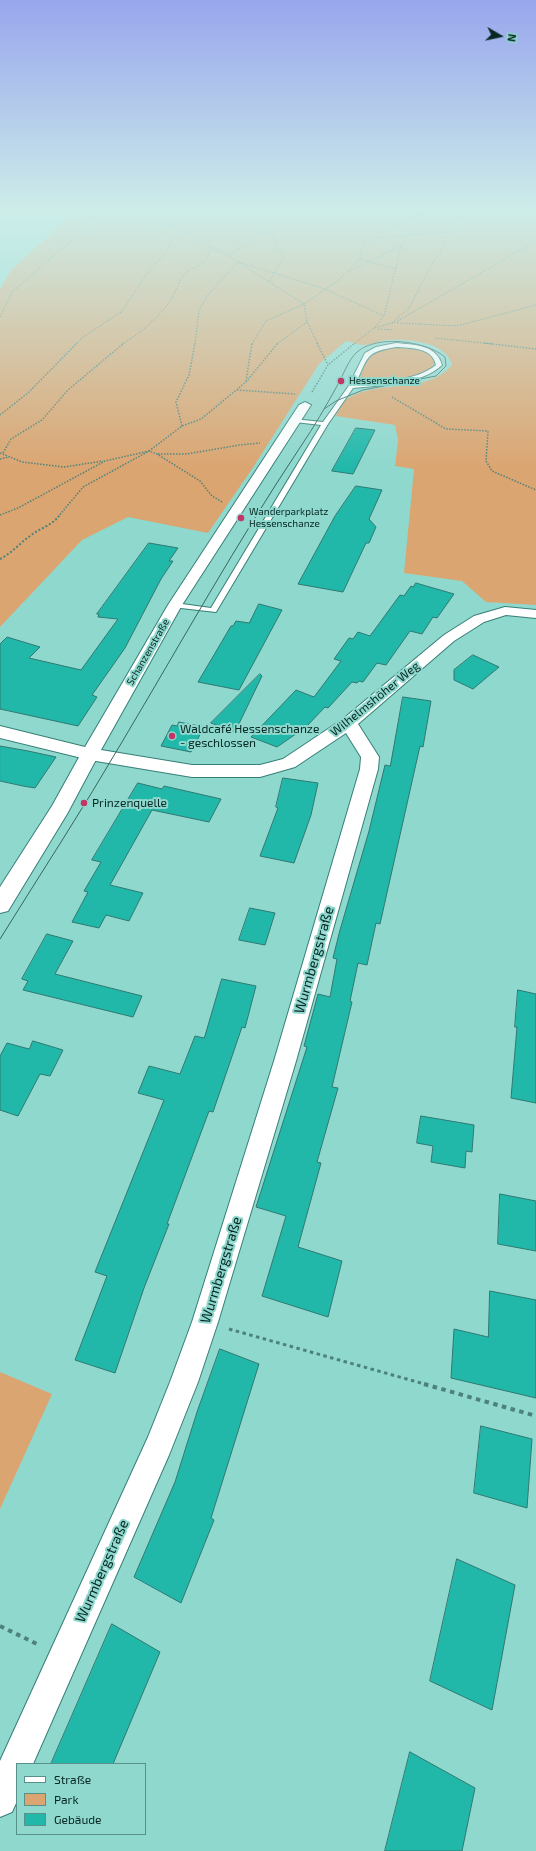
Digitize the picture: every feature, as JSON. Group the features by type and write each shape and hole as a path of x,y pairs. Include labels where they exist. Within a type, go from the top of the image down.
{"street":[{"name":"Schanzenstraße","path":"0,905 60,809 175,605 280,445 307,401"},
{"name":"Wilhelmshöher Weg","path":"90,754 192,770 260,771 289,763 349,723 449,638 479,619 506,611 536,614"},
{"name":"Wurmbergstraße","path":"17,1763 159,1445 184,1382 205,1322 287,1053 358,805 370,769 370,757 349,723"},
{"path":"0,732 90,754"},
{"name":"Wurmbergstraße","path":"0,1800 16,1764"}],"lane":[{"path":"175,605 213,610 325,424 351,387 367,354 378,348 396,345 427,349 437,357 439,365 430,373 408,379 351,387"},
{"path":"295,420 325,424"}],"path":[{"path":"0,316 10,295"},
{"path":"0,414 29,392 82,338 121,312 132,295"},
{"path":"173,295 170,301 138,335 121,345 68,390 42,420 10,438 1,453 22,462 64,467 105,461 149,451 157,454 200,481 212,496 220,501 239,506"},
{"path":"182,426 176,402 189,375 194,354 195,332 199,310 208,295"},
{"path":"290,295 304,304 307,322 328,364"},
{"path":"246,382 252,342 266,321 304,304 318,295"},
{"path":"338,295 384,316"},
{"path":"307,401 328,364 374,328 384,316 389,295"},
{"path":"390,325 409,308 416,295"},
{"path":"374,328 390,325 442,295"},
{"path":"396,322 457,326 536,305"},
{"path":"0,558 6,556 31,535 53,523 83,487 95,479 115,470 149,451 182,426 201,419 246,382 276,345 307,322"},
{"path":"374,328 400,330"},
{"path":"432,337 536,349"},
{"path":"376,384 394,398 446,429 488,431 486,461 492,471 536,490"},
{"path":"237,390 272,391 298,394"},
{"path":"157,454 177,456 243,443 280,445"},
{"path":"0,459 9,456"},
{"path":"0,515 18,508 105,461"},
{"path":"205,1322 302,1351 536,1416"},
{"path":"0,1626 30,1641"}],"green space":[{"path":"0,295 536,295 536,605 486,602 462,581 404,573 414,469 395,466 398,440 395,425 336,416 343,402 355,395 369,390 428,381 441,375 452,365 449,357 443,351 416,341 388,340 360,345 346,341 319,364 252,469 208,533 128,517 82,540 0,627"},
{"path":"395,347 424,351 433,357 434,364 426,371 401,379 373,383 359,381 367,361 375,353 380,350"},
{"path":"0,1372 52,1394 0,1509"}],"building":[{"path":"356,428 375,430 353,474 332,471"},
{"path":"356,486 382,490 369,519 376,527 369,543 366,543 343,592 298,584 335,516"},
{"path":"149,543 178,548 169,561 173,561 161,579 125,648 92,695 97,697 78,726 0,709 0,644 7,637 40,647 29,658 81,670 118,619 98,617 99,614 97,614"},
{"path":"416,583 454,594 437,618 433,617 422,634 410,631 386,665 377,663 363,682 352,682 328,708 325,707 306,727 277,747 251,737 296,690 314,697 341,661 334,659 349,638 353,639 358,632 370,636 400,595 404,596 411,586 413,587"},
{"path":"259,604 282,610 239,690 198,682 231,626 233,626 236,621 249,623"},
{"path":"473,655 499,667 473,689 454,680 454,670"},
{"path":"260,674 262,676 235,732 211,723"},
{"path":"403,697 431,701 423,747 420,746 380,924 376,923 367,965 358,963 350,1001 352,1002 332,1087 338,1088 317,1162 321,1163 298,1247 342,1261 328,1317 262,1296 286,1216 256,1207 307,1047 304,1046 318,994 330,997 337,959 333,958 369,831 385,765 390,766"},
{"path":"179,722 204,727 191,752 161,746 172,725 177,726"},
{"path":"0,746 56,757 35,788 23,786 0,781"},
{"path":"283,778 318,783 311,815 294,863 260,856 278,808 276,807"},
{"path":"138,783 162,789 164,786 221,799 209,822 152,810 110,885 143,893 129,921 106,915 99,928 72,922 88,892 84,891 101,862 92,860"},
{"path":"250,908 275,913 265,945 239,940"},
{"path":"47,934 73,941 55,974 142,996 133,1017 23,990 28,981 22,979"},
{"path":"222,979 256,986 245,1028 242,1027 213,1112 209,1111 167,1224 169,1224 144,1288 115,1373 75,1360 107,1276 95,1272 164,1100 138,1093 149,1066 180,1074 195,1036 204,1038"},
{"path":"518,990 536,994 536,1103 511,1098 517,1027 515,1027"},
{"path":"33,1041 63,1050 50,1076 40,1074 18,1116 0,1110 0,1056 7,1043 29,1049"},
{"path":"421,1116 474,1125 472,1152 466,1151 465,1168 431,1162 433,1146 417,1143"},
{"path":"500,1194 536,1201 536,1251 498,1244"},
{"path":"490,1291 536,1300 536,1398 451,1378 454,1329 488,1337"},
{"path":"220,1349 259,1364 211,1518 214,1520 181,1603 134,1577 175,1482 197,1412"},
{"path":"481,1426 532,1439 527,1508 474,1493"},
{"path":"457,1559 515,1585 492,1710 430,1681"},
{"path":"112,1624 160,1652 113,1763 51,1763"},
{"path":"410,1752 475,1788 462,1851 385,1851"}],"tram line":[{"path":"0,939 92,792 277,482 320,416 354,355 366,346 389,341 426,347 437,351 445,357 446,366 436,376 363,390 336,401 324,409"}],"place":[{"name":"Hessenschanze","path":"341,381"},
{"name":"Wanderparkplatz Hessenschanze","path":"241,518"},
{"name":"Waldcafé Hessenschanze - geschlossen","path":"172,736"},
{"name":"Prinzenquelle","path":"84,803"}]}
